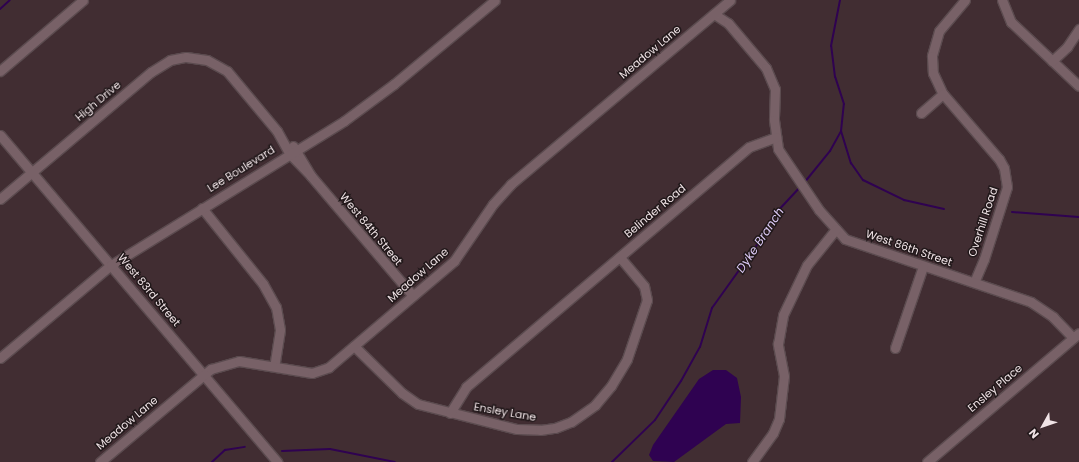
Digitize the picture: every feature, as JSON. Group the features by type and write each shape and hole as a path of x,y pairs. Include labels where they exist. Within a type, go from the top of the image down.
{"street":[{"path":"0,70 83,0"},
{"name":"Lee Boulevard","path":"0,358 111,264 370,103 495,0"},
{"name":"Meadow Lane","path":"100,462 204,374 216,367 239,361 274,366 298,372 319,372 354,346 460,256 502,192 730,0"},
{"name":"Overhill Road","path":"965,0 939,31 934,46 933,73 943,94 999,159 1007,178 1005,195 984,259 974,282"},
{"path":"1002,0 1011,22 1079,86"},
{"path":"714,14 728,23 772,78 776,98 776,137"},
{"path":"1052,61 1067,47 1079,28"},
{"name":"High Drive","path":"0,199 160,65 180,58 194,58 207,60 223,68"},
{"name":"West 84th Street","path":"223,68 277,131 311,176 412,296"},
{"path":"921,113 943,94"},
{"name":"West 83rd Street","path":"0,135 31,173 111,264 277,462"},
{"name":"West 86th Street","path":"776,137 778,148 792,172 811,199 836,229 846,238 923,266 974,282 1042,309 1076,335"},
{"name":"Belinder Road","path":"450,414 466,387 749,147 776,137"},
{"path":"205,206 221,230 263,284 276,307 280,330 274,366"},
{"path":"752,462 773,433 780,419 784,376 778,344 783,315 807,265 836,229"},
{"name":"Ensley Lane","path":"354,346 406,397 428,408 517,429 540,430 571,422 595,405 620,372 647,300 644,286 620,257"},
{"path":"895,348 923,266"},
{"name":"Ensley Place","path":"927,462 1076,335"}],"shaded area":[{"path":"713,370 726,370 737,378 741,397 740,423 726,424 674,462 653,461 649,455 653,445 699,379"}],"waterway":[{"path":"0,9 10,0"},
{"name":"Dyke Branch","path":"804,183 830,151 841,131 844,104 835,77 831,46 840,0"},
{"path":"841,131 851,163 863,180 904,200 944,209"},
{"name":"Dyke Branch","path":"612,462 655,420 681,381 700,347 712,308 755,248 774,215 800,187"},
{"path":"1012,212 1079,217"},
{"path":"212,462 225,450 245,447"},
{"path":"282,451 330,449 395,462"}]}
